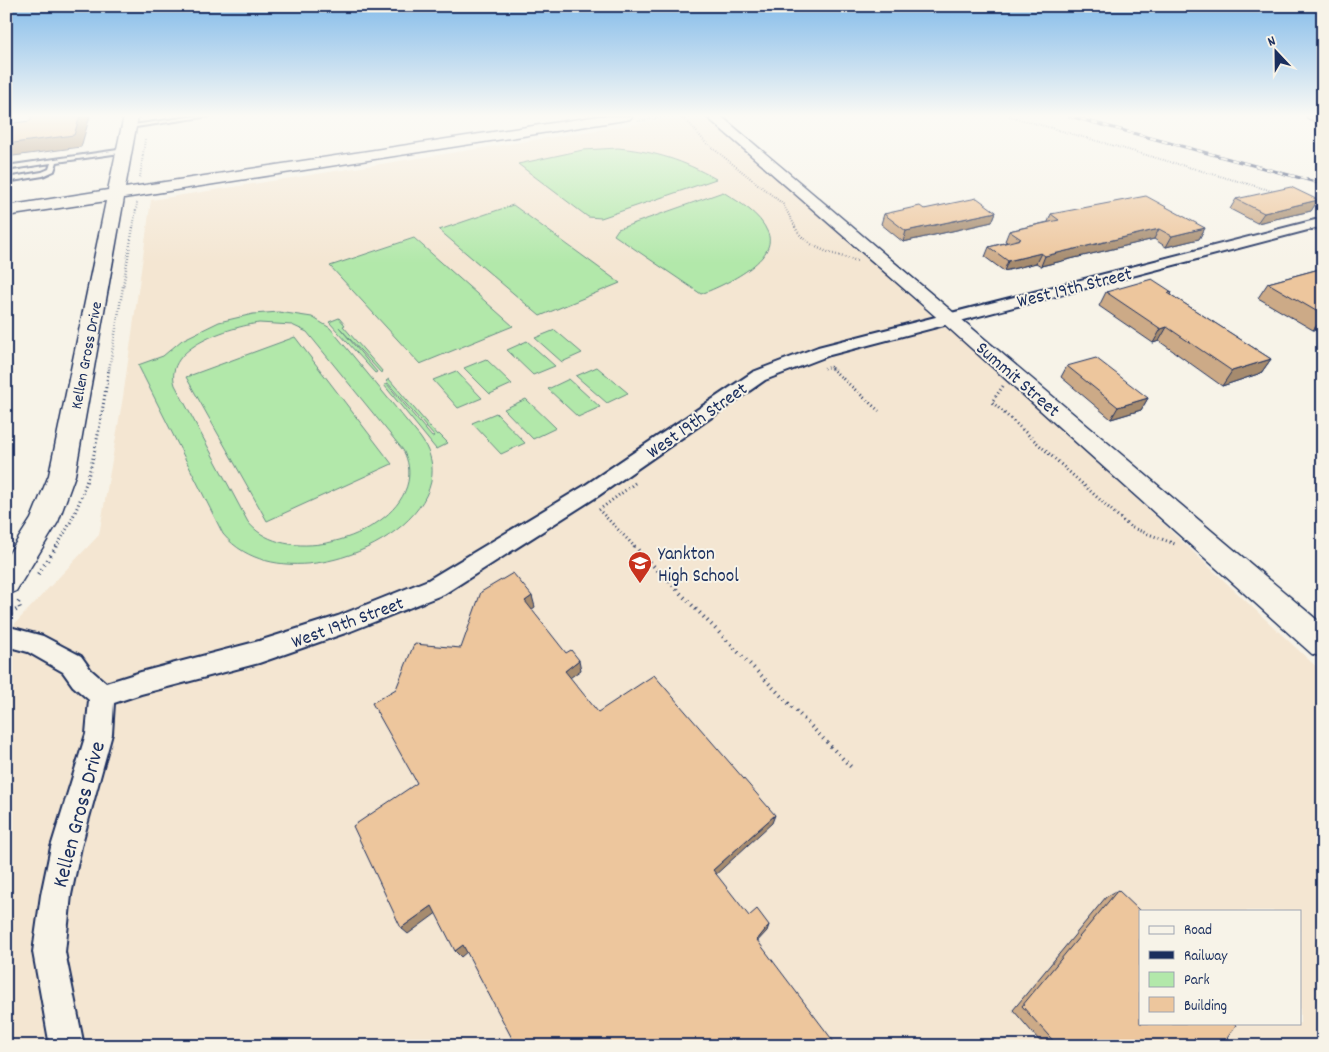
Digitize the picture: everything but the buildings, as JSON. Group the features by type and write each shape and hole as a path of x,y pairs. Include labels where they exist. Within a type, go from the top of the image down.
{"street":[{"name":"Kellen Gross Drive","path":"6,583 44,522 62,476 122,165"},
{"path":"6,211 305,165"},
{"name":"Summit Street","path":"770,165 1323,644"},
{"name":"West 19th Street","path":"102,696 141,683 268,649 343,624 436,588 591,491 759,376 824,351 1323,222"},
{"path":"6,636 34,643 72,664 82,678 102,696"},
{"name":"Kellen Gross Drive","path":"67,1046 49,952 56,895 66,847 99,734 102,696"}],"lane":[{"path":"6,168 26,165"},
{"path":"6,180 44,174 52,170 53,165"}],"path":[{"path":"733,165 783,204 804,240 816,247 859,261"},
{"path":"1183,165 1285,194"},
{"path":"1313,203 1323,206"},
{"path":"822,369 830,367 879,411"},
{"path":"1005,382 992,402 1130,527 1181,546"},
{"path":"636,482 599,510 817,730 851,767"}],"shaded area":[{"name":"Yankton High School","path":"373,165 761,165 1051,419 1323,673 1323,1046 6,1046 6,633 99,535 123,397 151,200"}],"green space":[{"path":"519,165 687,165 716,179 601,218 588,217"},
{"path":"723,192 755,214 768,233 769,243 765,253 757,263 733,279 701,294 614,235 618,229"},
{"path":"513,205 620,283 540,316 439,230"},
{"path":"414,238 513,326 420,364 330,266"},
{"path":"279,312 312,317 330,328 420,437 432,468 425,498 402,525 370,547 331,560 290,564 253,556 223,534 138,365 163,356 182,340 219,322 253,314","holes":["259,323 292,325 307,332 403,450 409,476 401,499 382,519 356,534 327,543 296,545 269,538 248,522 175,385 174,372 179,360 202,341 217,334 247,325"]},
{"path":"339,318 345,325 343,326 383,372 381,373 339,327 377,372 375,373 329,322"},
{"path":"555,330 582,353 562,362 535,338"},
{"path":"295,337 392,464 267,521 186,377"},
{"path":"527,341 555,366 533,375 507,350"},
{"path":"486,359 512,384 490,394 464,368"},
{"path":"597,367 628,393 607,403 576,376"},
{"path":"456,371 482,398 458,408 433,380"},
{"path":"389,379 437,435 439,434 448,443 436,449 384,385 387,384 432,437 434,436 386,381"},
{"path":"569,379 600,407 578,417 548,389"},
{"path":"526,399 556,428 533,439 504,409"},
{"path":"496,413 525,443 501,454 472,423"}],"railway":[{"path":"1252,165 1323,184"}],"place":[{"name":"Yankton High School","path":"640,584"}]}
